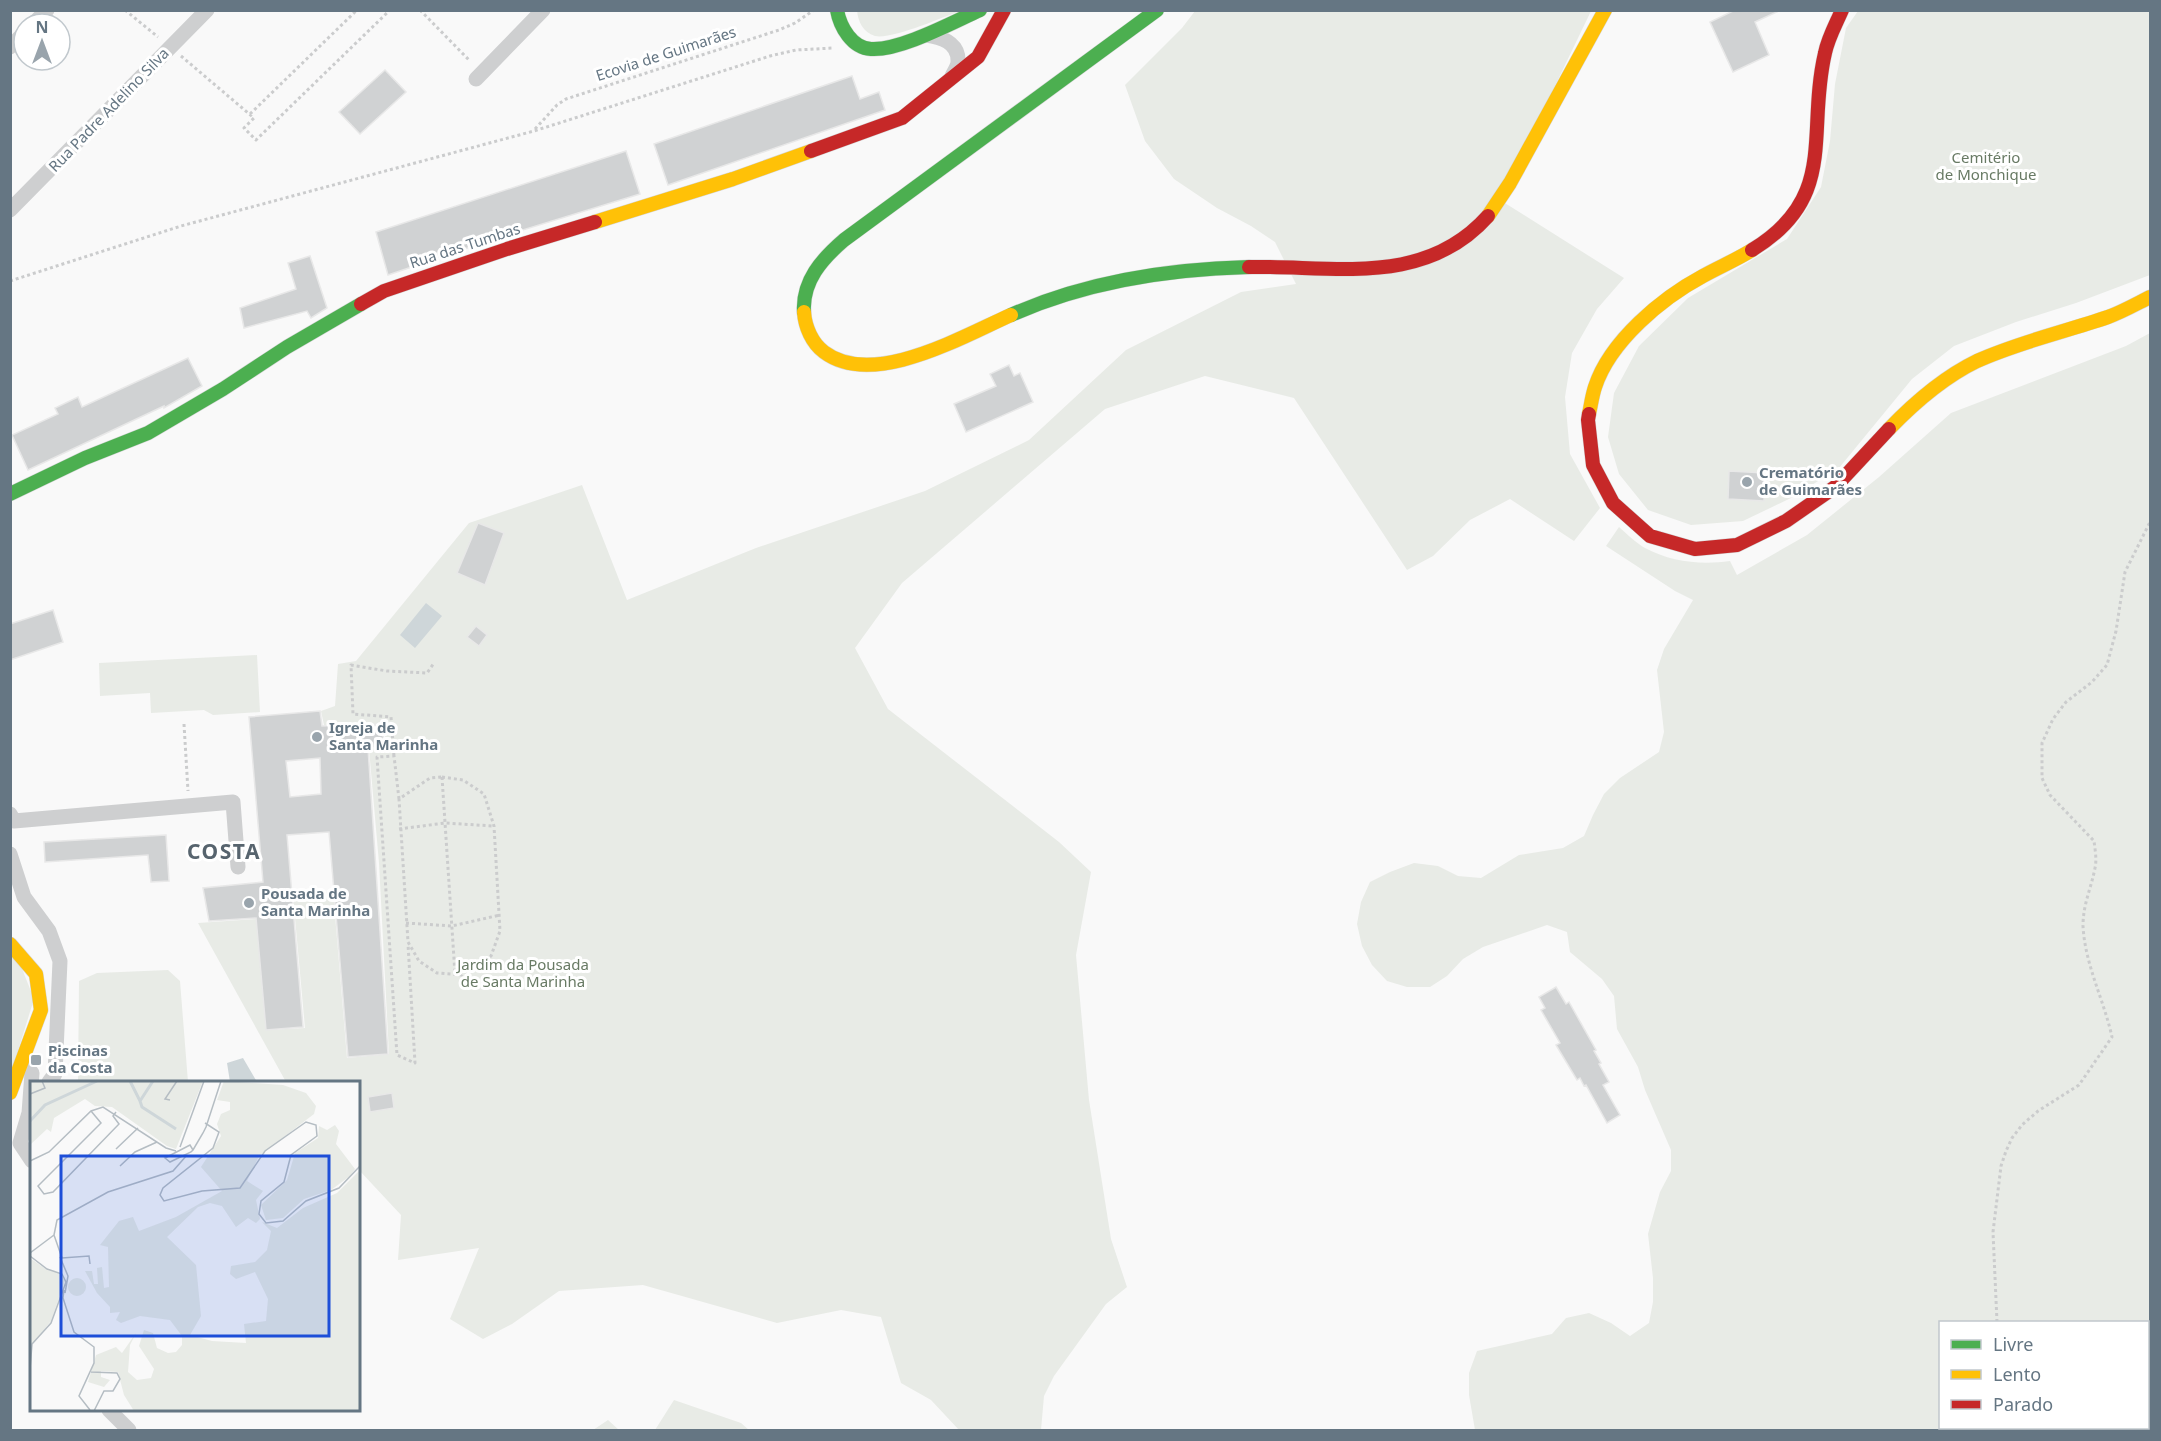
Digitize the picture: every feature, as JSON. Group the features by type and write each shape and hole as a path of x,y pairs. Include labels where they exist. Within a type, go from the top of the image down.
{"street":[{"name":"Rua Padre Adelino Silva","path":"10,210 207,10"},
{"path":"479,76 543,10"},
{"path":"837,10 842,28 858,45 869,49 883,48 923,34 980,10"},
{"name":"Rua das Tumbas","path":"10,494 85,458 148,433 223,389 287,347 384,291 507,249 734,179 902,118 978,57 1004,10"},
{"path":"1157,10 854,232 825,257 809,280 802,309 809,334 819,349 835,359 861,366 886,364 938,346 1019,311 1134,279 1222,268 1370,269 1401,267 1441,252 1473,231 1500,201 1605,10"},
{"path":"1842,10 1825,52 1819,98 1817,144 1811,180 1798,209 1773,237 1737,259 1702,276 1661,303 1636,326 1610,357 1595,387 1588,420 1593,465 1613,502 1650,536 1695,549 1737,545 1786,521 1835,487 1906,412 1936,387 1975,362 2037,338 2110,315 2151,297"},
{"path":"923,34 944,38 955,49 958,62 950,80"},
{"path":"10,814 14,821 232,802 238,867"},
{"path":"10,854 24,897 49,932 60,961 55,1074 50,1081"},
{"path":"10,944 36,974 41,1010 10,1093"},
{"path":"23,1063 32,1073 32,1081"},
{"path":"30,1111 20,1143 30,1158"},
{"path":"111,1411 129,1431"}],"path":[{"path":"126,10 250,114 254,118 244,128 256,140 390,10"},
{"path":"250,114 357,10"},
{"path":"420,10 479,76"},
{"name":"Ecovia de Guimarães","path":"534,130 556,105 566,99 779,30 795,23 814,10"},
{"path":"10,281 181,226 534,130 770,56 811,48 839,48"},
{"path":"1997,1321 1993,1233 2001,1166 2006,1151 2022,1125 2038,1111 2079,1085 2112,1038 2090,966 2083,928 2085,898 2096,868 2094,841 2050,795 2043,778 2042,743 2053,719 2066,702 2092,682 2107,665 2116,631 2125,572 2151,522"},
{"path":"394,756 377,757 377,769 397,1055 415,1063 399,829 399,799 391,717 353,714 351,665 387,671 427,673 434,663"},
{"path":"184,724 187,781"},
{"path":"399,799 430,778 442,777 464,780 484,794 494,826 500,915 500,932 491,956 462,975 437,973 419,961 408,942"},
{"path":"442,777 455,974"},
{"path":"399,829 445,823 494,826"},
{"path":"406,923 452,926 500,915"}],"green space":[{"path":"857,10 960,11 893,35 875,36 864,29"},
{"name":"Jardim da Pousada de Santa Marinha","path":"1195,11 1591,11 1500,200 1624,278 1597,309 1572,353 1565,397 1570,454 1600,508 1574,541 1510,499 1470,520 1433,556 1407,570 1294,398 1205,376 1105,409 902,583 855,648 888,709 1059,842 1091,872 1076,955 1089,1100 1111,1239 1127,1287 1106,1304 1054,1376 1044,1396 1041,1430 959,1430 931,1400 901,1383 881,1317 841,1310 777,1323 643,1285 559,1291 512,1324 483,1339 450,1319 479,1248 398,1260 401,1215 360,1171 360,1081 285,1081 198,923 256,919 267,1030 305,1028 293,896 333,891 347,1058 389,1054 379,863 369,749 386,747 384,724 324,725 321,711 335,706 338,664 356,661 469,523 582,485 627,600 756,548 925,491 1029,440 1126,350 1241,292 1296,284 1275,242 1217,208 1174,179 1145,141 1125,85 1182,28"},
{"name":"Cemitério de Monchique","path":"1858,11 2150,11 2150,275 1954,346 1912,379 1839,468 1791,498 1743,521 1691,525 1648,510 1619,474 1608,437 1614,393 1639,346 1688,298 1787,239 1821,187 1830,141 1835,84 1846,28"},
{"path":"2150,333 2150,1430 1475,1430 1469,1395 1469,1373 1477,1351 1552,1334 1566,1318 1589,1313 1611,1323 1630,1336 1649,1323 1653,1302 1653,1278 1648,1234 1660,1192 1671,1171 1671,1150 1645,1090 1638,1067 1617,1029 1614,996 1602,979 1570,952 1567,932 1547,925 1483,947 1463,959 1447,976 1430,987 1407,987 1387,981 1372,965 1362,946 1357,924 1361,902 1370,882 1414,863 1438,866 1458,876 1481,878 1519,855 1563,848 1584,836 1604,794 1620,778 1659,752 1664,732 1657,670 1664,649 1693,600 1675,591 1606,546 1619,527 1642,546 1655,553 1697,562 1730,561 1737,575 1807,535 1879,477 1951,413 2126,346"},
{"path":"257,655 260,712 213,715 204,710 151,713 150,693 100,696 99,663"},
{"path":"11,954 19,961 34,999 11,1073"},
{"path":"168,970 180,981 188,1081 78,1081 79,981 97,973"},
{"path":"674,1400 741,1423 749,1430 655,1430"},
{"path":"608,1420 619,1430 593,1430"}],"shaded area":[{"path":"426,603 442,616 415,648 400,635"},
{"path":"243,1058 256,1081 230,1081 227,1063"}],"building":[{"path":"1735,10 1781,10 1755,22 1769,55 1733,72 1710,22"},
{"path":"385,70 406,92 360,134 339,112"},
{"path":"852,76 860,99 879,92 885,110 668,185 654,144"},
{"path":"626,151 640,194 503,236 388,275 376,232"},
{"path":"310,256 327,308 311,318 307,311 244,328 240,308 296,289 288,263"},
{"path":"188,358 202,386 164,408 164,406 28,470 12,435 58,414 55,408 78,397 82,407"},
{"path":"1009,365 1014,376 1020,373 1033,402 966,432 954,404 996,386 990,374"},
{"name":"Crematório de Guimarães","path":"1729,471 1765,473 1764,501 1728,499"},
{"path":"478,523 504,533 485,585 457,573"},
{"path":"53,610 63,642 10,660 10,624"},
{"path":"476,626 487,635 479,646 467,637"},
{"name":"Pousada de Santa Marinha","path":"320,711 322,726 382,724 384,747 368,748 388,1054 348,1057 329,832 287,835 303,1027 266,1030 256,918 209,921 203,888 263,882 249,717","holes":["320,758 321,794 290,797 286,761"]},
{"path":"166,835 169,881 151,882 148,855 45,862 44,842"},
{"path":"1556,987 1566,1004 1569,1002 1596,1050 1594,1051 1601,1063 1599,1064 1609,1082 1603,1085 1620,1115 1607,1123 1586,1085 1584,1086 1580,1078 1577,1080 1556,1045 1560,1043 1541,1010 1545,1008 1539,997"},
{"path":"392,1093 394,1108 370,1112 368,1097"}],"traffic: fast":[{"path":"837,10 848,36 858,45 871,49 911,41 980,10"},
{"path":"804,312 806,290 810,281 821,263 844,240 1157,10"},
{"path":"1011,315 1068,294 1127,279 1188,271 1249,267"},
{"path":"10,494 85,458 148,433 361,304"}],"traffic: slow":[{"path":"1488,216 1510,183 1605,10"},
{"path":"595,222 733,179 811,151"},
{"path":"1589,414 1594,390 1602,370 1612,353 1639,322 1687,285 1752,250"},
{"path":"1889,429 1930,391 1977,361 2108,317 2150,297"},
{"path":"804,312 810,334 824,352 844,362 867,365 892,362 944,346 1011,315"},
{"path":"10,944 36,974 41,1010 10,1093"}],"traffic: jam":[{"path":"811,151 902,118 978,57 1004,10"},
{"path":"1752,250 1779,230 1797,208 1808,186 1814,162 1820,83 1825,53 1842,10"},
{"path":"1249,267 1345,269 1376,268 1406,263 1435,254 1463,239 1488,216"},
{"path":"361,304 384,291 595,222"},
{"path":"1589,414 1593,465 1613,503 1650,536 1695,549 1737,545 1786,521 1835,487 1889,429"}],"place":[{"name":"Crematório de Guimarães","path":"1747,482"},
{"name":"Igreja de Santa Marinha","path":"317,737"},
{"name":"Pousada de Santa Marinha","path":"249,903"},
{"name":"Piscinas da Costa","path":"36,1060"}],"district":[{"name":"COSTA","path":"224,852"}]}
